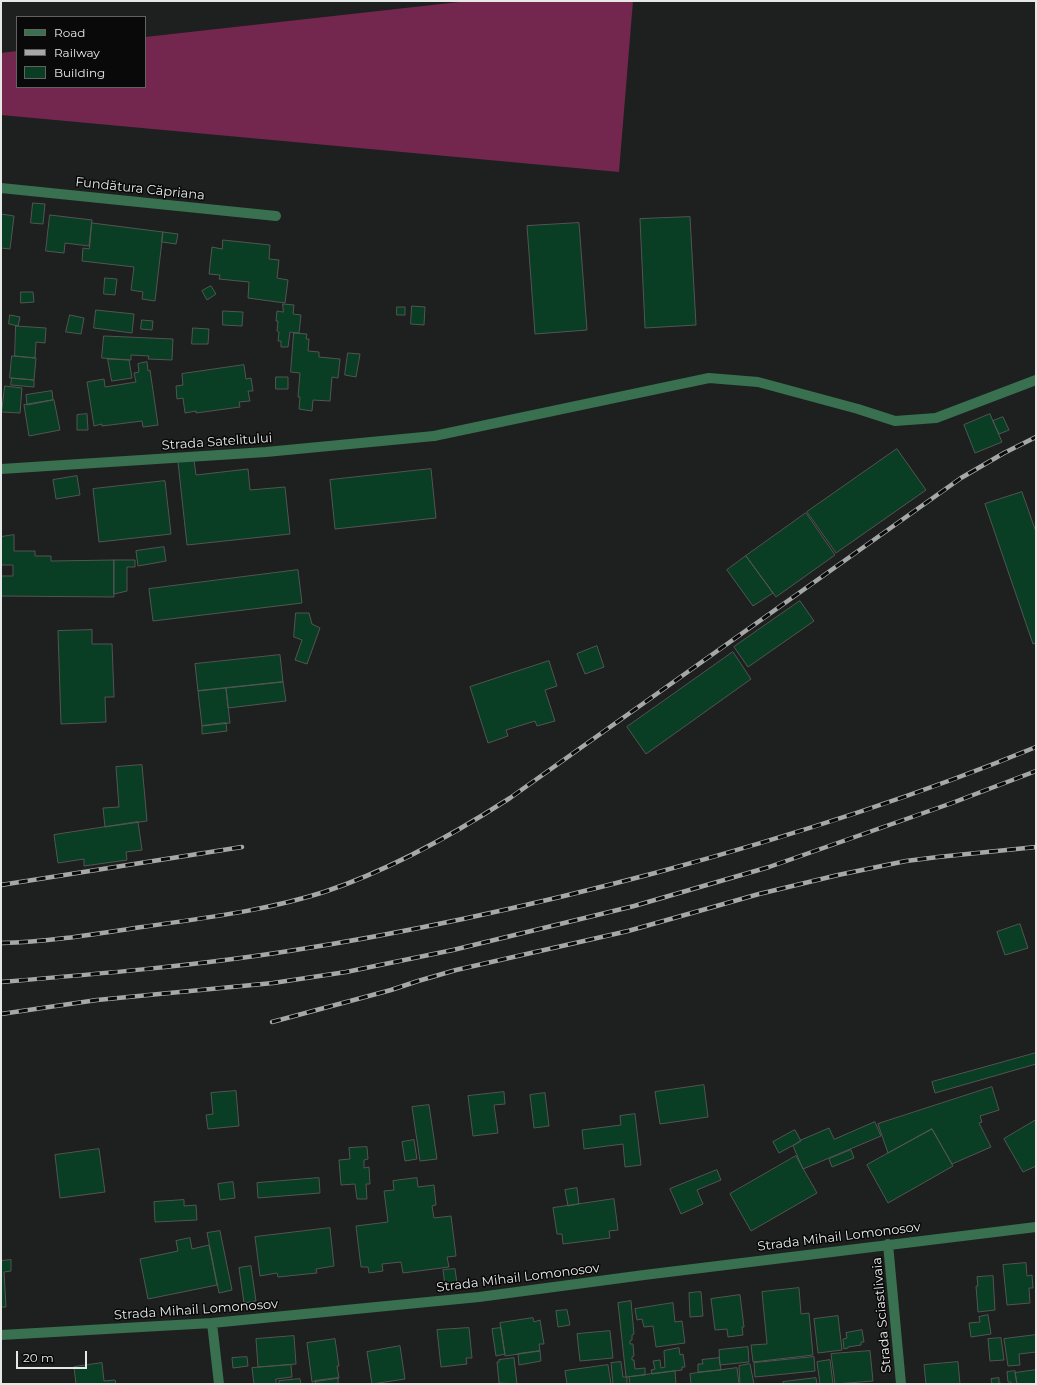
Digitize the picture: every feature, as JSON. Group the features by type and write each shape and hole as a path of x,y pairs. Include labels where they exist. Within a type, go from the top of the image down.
{"street":[{"name":"Fundătura Căpriana","path":"1,188 276,216"},
{"name":"Strada Satelitului","path":"1,469 266,452 434,436 709,378 758,382 858,409 895,421 936,418 1036,380"},
{"name":"Strada Mihail Lomonosov","path":"1,1335 212,1323 479,1297 888,1244 1036,1227"},
{"name":"Strada Sciastlivaia","path":"888,1244 901,1384"},
{"path":"212,1323 219,1384"}],"shaded area":[{"path":"468,1 633,1 619,172 1,115 1,53 16,51 16,88 146,88 146,37"}],"building":[{"path":"33,203 45,204 43,224 31,223"},
{"path":"1,214 14,216 10,249 1,248"},
{"path":"50,215 92,220 89,246 65,243 64,253 46,251"},
{"path":"690,217 696,325 645,328 640,219"},
{"path":"92,223 163,232 155,301 142,299 143,292 131,290 134,267 82,261 83,248 89,249"},
{"path":"579,223 587,330 535,334 527,226"},
{"path":"163,232 178,234 176,244 162,242"},
{"path":"223,240 270,245 269,259 279,260 277,278 288,280 285,303 248,298 249,282 219,279 220,275 209,274 212,247 222,249"},
{"path":"105,278 117,279 115,295 104,294"},
{"path":"211,286 216,294 207,300 202,291"},
{"path":"21,292 33,292 34,302 21,303"},
{"path":"283,304 294,305 293,314 301,315 299,333 290,332 288,347 281,347 281,341 278,341 278,321 276,321 277,311 283,312"},
{"path":"412,306 425,307 424,325 411,324"},
{"path":"397,307 405,307 405,315 397,315"},
{"path":"96,310 134,314 132,333 94,328"},
{"path":"223,311 243,312 242,326 223,325"},
{"path":"10,315 20,317 18,326 9,324"},
{"path":"70,315 84,318 81,334 66,332"},
{"path":"142,320 153,321 152,330 141,329"},
{"path":"16,326 46,328 45,343 36,342 35,358 15,356"},
{"path":"193,328 209,329 208,344 192,344"},
{"path":"294,333 307,334 306,339 309,339 308,351 319,352 319,357 340,359 338,378 332,377 330,401 313,400 312,411 299,409 300,397 298,397 300,373 291,372"},
{"path":"104,336 173,339 172,360 148,359 149,356 131,355 131,360 102,358"},
{"path":"348,353 360,354 356,377 345,375"},
{"path":"12,356 36,358 34,380 10,378"},
{"path":"108,359 129,360 132,378 112,381"},
{"path":"147,362 148,371 150,370 158,425 143,427 142,421 94,426 87,382 104,379 105,387 136,382 134,373 139,372 138,364"},
{"path":"244,365 246,379 251,378 253,391 248,391 250,401 239,402 240,407 185,413 183,398 177,399 176,386 183,385 182,374"},
{"path":"276,377 288,377 288,389 276,389"},
{"path":"12,378 34,380 34,387 11,385"},
{"path":"5,386 22,388 20,413 2,412"},
{"path":"52,391 53,400 27,405 26,395"},
{"path":"54,400 60,430 29,436 24,405"},
{"path":"87,414 88,430 77,430 77,415"},
{"path":"990,414 1002,442 975,453 964,425"},
{"path":"1003,417 1009,430 999,434 993,421"},
{"path":"897,449 926,490 836,553 807,512"},
{"path":"194,460 196,475 248,469 250,490 285,487 290,534 187,545 178,462"},
{"path":"431,469 436,518 335,529 330,480"},
{"path":"77,476 80,495 56,499 53,480"},
{"path":"165,481 171,534 99,542 93,489"},
{"path":"1022,492 1036,532 1036,643 1033,644 985,504"},
{"path":"806,513 835,555 776,597 746,556"},
{"path":"14,535 14,551 35,551 35,556 51,556 51,561 114,560 114,597 1,596 1,576 13,576 13,565 1,565 1,537"},
{"path":"164,547 166,561 138,566 136,551"},
{"path":"746,556 773,593 753,606 727,570"},
{"path":"114,560 135,560 135,567 127,567 127,591 114,594"},
{"path":"298,570 302,603 153,621 149,589"},
{"path":"800,601 814,621 748,667 734,647"},
{"path":"296,613 309,613 312,624 320,628 307,664 295,660 302,640 294,637"},
{"path":"92,630 92,644 112,644 114,697 105,697 106,722 61,724 58,631"},
{"path":"597,646 604,667 585,674 577,654"},
{"path":"733,652 751,679 646,754 627,727"},
{"path":"280,655 283,682 198,691 195,664"},
{"path":"549,661 557,686 545,690 555,721 537,726 535,721 506,730 508,736 488,743 470,687"},
{"path":"283,682 286,701 228,708 226,688"},
{"path":"226,688 230,723 202,726 198,691"},
{"path":"226,723 227,731 202,734 202,726"},
{"path":"142,765 147,821 105,827 103,808 119,807 116,767"},
{"path":"138,822 142,850 126,852 127,860 84,866 84,859 58,863 54,835"},
{"path":"1020,924 1028,948 1005,955 997,932"},
{"path":"1036,1053 1036,1064 935,1093 932,1082"},
{"path":"704,1085 708,1117 660,1124 655,1092"},
{"path":"992,1087 999,1110 980,1116 982,1122 979,1123 991,1147 952,1164 932,1129 888,1153 878,1124"},
{"path":"236,1091 239,1126 208,1129 206,1115 213,1114 211,1093"},
{"path":"504,1092 505,1104 494,1105 498,1133 473,1136 468,1096"},
{"path":"545,1093 549,1126 534,1128 530,1095"},
{"path":"429,1105 437,1159 420,1161 412,1107"},
{"path":"635,1114 641,1165 625,1167 623,1144 584,1149 582,1130 621,1125 620,1116"},
{"path":"1036,1120 1036,1166 1023,1172 1004,1139"},
{"path":"875,1122 881,1136 803,1169 793,1146 801,1140 829,1128 834,1139"},
{"path":"932,1129 953,1166 888,1203 867,1165"},
{"path":"795,1130 801,1141 779,1153 773,1142"},
{"path":"414,1140 417,1159 405,1161 402,1142"},
{"path":"367,1147 368,1159 364,1160 364,1168 369,1167 370,1184 366,1184 367,1199 357,1199 355,1184 341,1185 339,1160 350,1159 349,1148"},
{"path":"99,1149 105,1192 60,1198 55,1155"},
{"path":"851,1150 854,1158 832,1167 829,1159"},
{"path":"796,1156 817,1193 751,1231 730,1194"},
{"path":"717,1170 721,1180 697,1190 703,1204 681,1214 670,1189"},
{"path":"319,1178 320,1193 258,1198 257,1183"},
{"path":"417,1178 418,1187 434,1185 436,1205 432,1206 434,1218 451,1216 456,1256 447,1257 449,1267 403,1273 401,1262 382,1264 383,1271 369,1273 368,1267 361,1267 356,1226 388,1222 384,1191 394,1190 393,1181"},
{"path":"233,1182 235,1198 220,1200 218,1184"},
{"path":"577,1188 579,1204 568,1206 565,1190"},
{"path":"614,1199 618,1230 609,1231 610,1238 563,1244 562,1234 557,1234 553,1208"},
{"path":"184,1200 184,1206 196,1205 197,1220 155,1222 154,1202"},
{"path":"330,1228 334,1266 316,1269 317,1273 278,1277 277,1273 260,1276 255,1237"},
{"path":"220,1231 232,1290 219,1293 207,1233"},
{"path":"190,1238 192,1249 209,1245 217,1285 148,1299 140,1259 178,1251 176,1241"},
{"path":"11,1260 11,1271 4,1272 6,1307 1,1307 1,1261"},
{"path":"1026,1263 1027,1276 1032,1275 1033,1288 1029,1288 1030,1303 1007,1305 1003,1265"},
{"path":"251,1266 256,1301 244,1303 239,1268"},
{"path":"455,1269 457,1283 445,1285 443,1270"},
{"path":"993,1276 995,1310 978,1312 976,1286 978,1286 977,1277"},
{"path":"799,1288 801,1314 809,1313 813,1355 753,1362 751,1345 767,1344 762,1292"},
{"path":"701,1292 703,1316 690,1317 689,1293"},
{"path":"740,1295 744,1327 742,1327 743,1335 728,1337 727,1329 715,1330 711,1299"},
{"path":"631,1301 634,1334 632,1335 632,1340 630,1341 630,1344 633,1344 634,1356 632,1357 632,1360 634,1360 635,1369 645,1368 645,1375 626,1377 618,1303"},
{"path":"673,1303 675,1322 682,1321 685,1343 656,1347 653,1326 644,1327 642,1319 637,1320 635,1309"},
{"path":"567,1310 570,1325 558,1327 556,1311"},
{"path":"988,1315 991,1334 971,1337 969,1323 980,1322 979,1317"},
{"path":"838,1316 842,1350 818,1353 814,1319"},
{"path":"533,1318 534,1322 540,1320 544,1344 539,1344 540,1351 505,1356 500,1323"},
{"path":"469,1328 472,1358 466,1358 467,1364 441,1367 437,1330"},
{"path":"501,1328 505,1354 496,1356 492,1329"},
{"path":"862,1330 864,1342 861,1342 861,1345 844,1349 843,1339 847,1338 846,1333"},
{"path":"610,1331 613,1358 580,1361 577,1334"},
{"path":"1036,1335 1036,1352 1019,1354 1020,1365 1008,1366 1004,1339"},
{"path":"294,1336 296,1364 258,1367 256,1339"},
{"path":"1001,1338 1004,1360 990,1361 988,1339"},
{"path":"335,1339 339,1366 337,1366 339,1378 312,1382 307,1343"},
{"path":"400,1346 405,1379 372,1384 367,1352"},
{"path":"748,1347 749,1362 720,1365 719,1350"},
{"path":"679,1348 680,1355 683,1354 685,1367 682,1367 682,1370 652,1374 651,1370 655,1369 653,1361 660,1360 661,1368 665,1367 664,1351"},
{"path":"540,1351 541,1361 519,1365 518,1354"},
{"path":"870,1351 873,1381 835,1384 831,1354"},
{"path":"247,1357 248,1366 233,1368 232,1358"},
{"path":"814,1357 815,1371 755,1377 754,1363"},
{"path":"514,1358 517,1384 499,1383 497,1362 499,1362 499,1360"},
{"path":"719,1358 721,1370 698,1372 698,1364 703,1364 702,1360"},
{"path":"830,1360 833,1384 820,1384 817,1362"},
{"path":"621,1362 623,1377 627,1377 627,1384 613,1384 611,1363"},
{"path":"958,1362 960,1384 926,1384 924,1365"},
{"path":"102,1363 104,1381 115,1380 116,1384 76,1384 74,1367"},
{"path":"750,1364 754,1384 740,1384 739,1366"},
{"path":"291,1365 292,1377 276,1379 276,1384 254,1384 252,1368"},
{"path":"608,1365 611,1384 567,1384 565,1371"},
{"path":"737,1368 739,1384 691,1384 690,1374"},
{"path":"1036,1370 1036,1384 1017,1384 1015,1373"},
{"path":"675,1371 676,1384 630,1384 629,1377"},
{"path":"1015,1371 1017,1384 1011,1384 1011,1382 1008,1382 1007,1372"},
{"path":"338,1378 338,1384 316,1384 315,1381"},
{"path":"816,1378 817,1384 783,1384 783,1382"},
{"path":"999,1378 999,1383 1007,1384 992,1384 991,1379"},
{"path":"300,1379 301,1384 279,1384 279,1381"}],"railway":[{"path":"1,943 72,937 257,909 302,899 324,892 396,863 443,839 510,798 961,478 1004,453 1036,437"},
{"path":"1,982 145,969 289,951 335,944 518,907 655,873 752,846 895,800 989,766 1036,747"},
{"path":"1,1014 97,1000 273,983 346,972 453,950 634,906 769,867 952,803 1036,771"},
{"path":"1,885 242,847"},
{"path":"272,1022 391,990 456,970 628,931 759,894 838,875 906,861 1036,847"}]}
